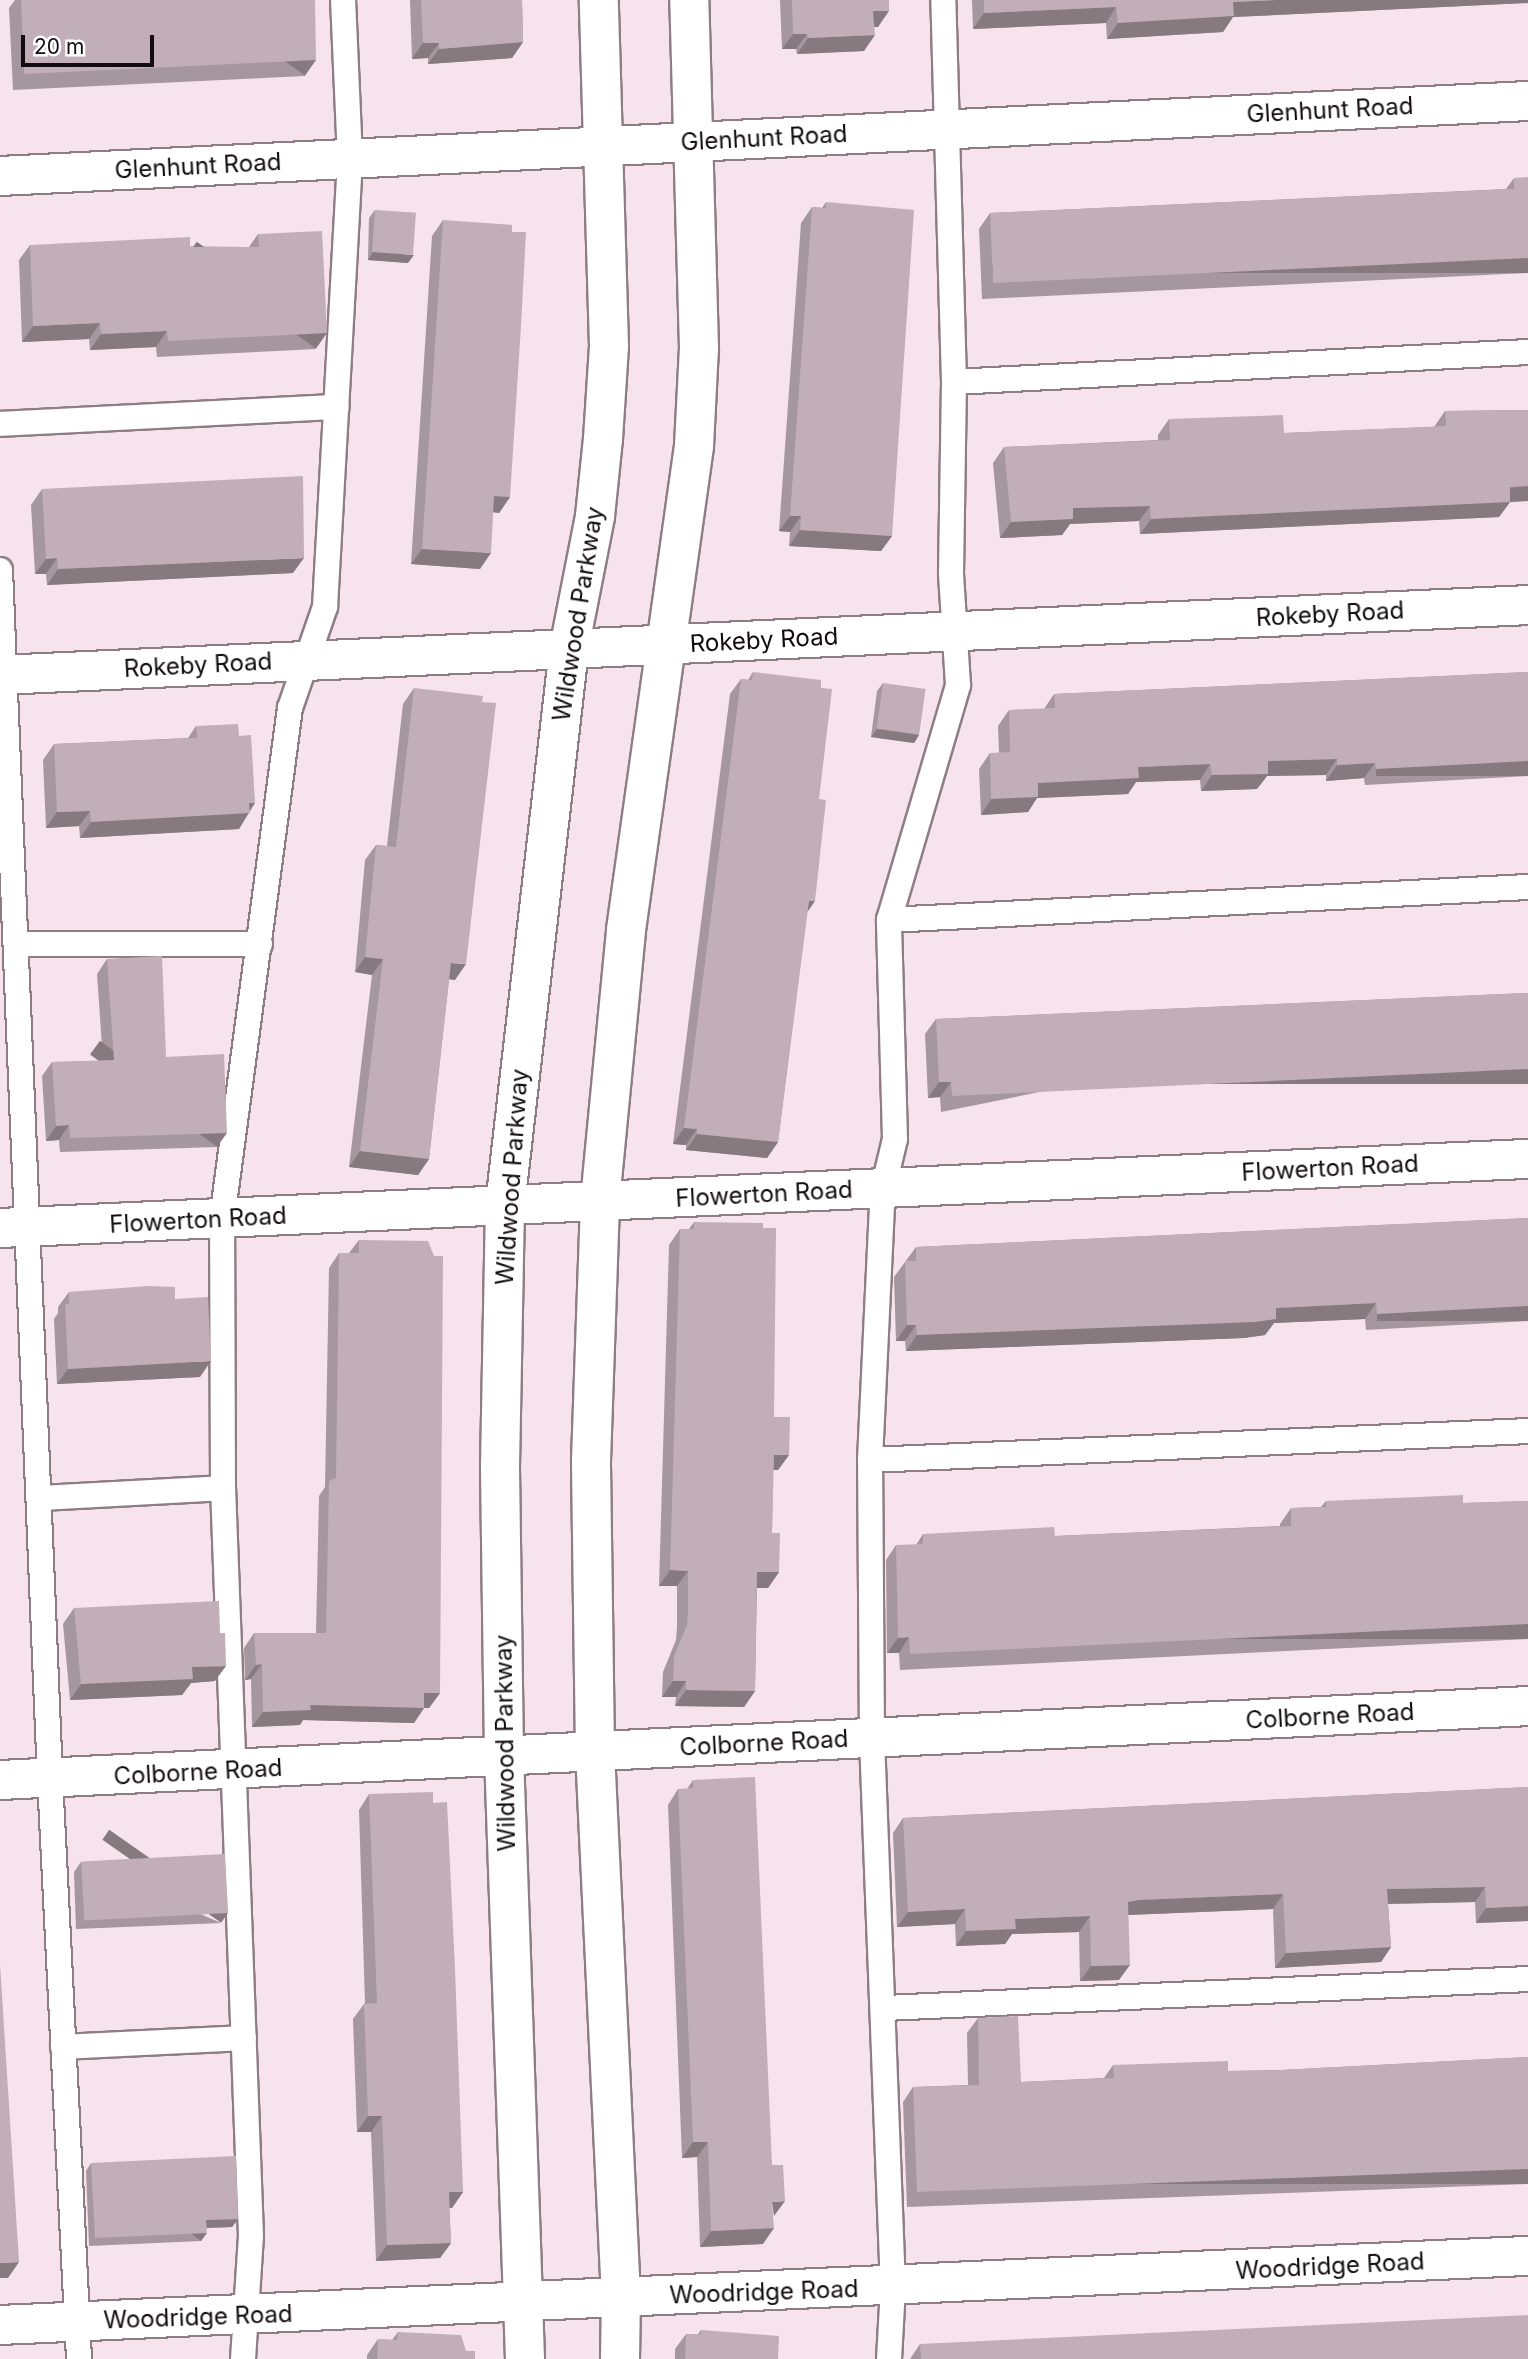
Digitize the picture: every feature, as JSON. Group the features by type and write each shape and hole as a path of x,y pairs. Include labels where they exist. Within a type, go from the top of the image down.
{"street":[{"name":"Wildwood Parkway","path":"524,2359 525,2301 504,1755 500,1466 505,1205 569,649 595,516 603,439 609,346 606,146 599,0"},
{"path":"620,2359 621,2297 595,1751 591,1461 600,1201 626,930 694,446 699,348 689,0"},
{"name":"Glenhunt Road","path":"0,176 1528,101"},
{"name":"Rokeby Road","path":"3,675 1528,605"},
{"name":"Flowerton Road","path":"15,1228 1528,1159"},
{"name":"Colborne Road","path":"0,1780 231,1771 504,1755 1528,1706"},
{"name":"Woodridge Road","path":"0,2325 78,2340 244,2315 621,2297 893,2288 1528,2256"}],"lane":[{"path":"243,2359 251,2236 231,1771 223,1488 222,1219 290,708 325,607 350,159 343,0"},
{"path":"888,2359 893,2288 885,2008 872,1738 870,1460 883,1189 895,1139 889,920 958,685 951,573 954,382 943,0"},
{"path":"954,382 1528,352"},
{"path":"0,424 337,407"},
{"path":"0,570 18,944 15,1228 39,1498 78,2340"},
{"path":"889,920 1528,887"},
{"path":"18,944 260,944"},
{"path":"870,1460 1528,1431"},
{"path":"39,1498 223,1488"},
{"path":"885,2008 1528,1979"},
{"path":"63,2047 244,2038"}],"building":[{"path":"21,0 315,0 316,60 24,74"},
{"path":"421,0 522,0 523,42 439,49 439,43 423,43"},
{"path":"792,0 889,0 889,11 873,11 875,35 808,38 807,34 793,34"},
{"path":"984,0 1277,0 1233,2 1234,16 1118,23 1116,7 984,13"},
{"path":"1528,177 1528,258 993,283 990,213 1514,189 1514,178"},
{"path":"826,202 914,210 892,536 800,530 801,516 790,516 812,207 826,208"},
{"path":"375,210 416,213 413,255 372,252"},
{"path":"443,220 512,225 512,232 526,232 510,497 494,496 491,553 422,549"},
{"path":"322,231 327,333 168,341 167,331 101,334 100,323 33,326 30,245 190,237 190,247 259,247 258,234"},
{"path":"1528,410 1528,486 1510,487 1510,502 1151,519 1150,506 1073,508 1073,519 1011,522 1004,447 1170,440 1169,419 1283,415 1284,433 1446,426 1445,411"},
{"path":"303,476 304,558 58,569 57,558 46,559 42,489"},
{"path":"753,672 821,680 821,688 832,689 819,799 826,800 815,901 809,901 778,1142 697,1134 697,1129 684,1128 741,679 752,680"},
{"path":"1528,672 1528,761 1376,769 1375,763 1337,765 1337,759 1268,761 1268,774 1212,775 1210,764 1138,767 1139,778 1038,783 1038,797 991,799 990,753 1010,752 1009,710 1055,708 1054,694"},
{"path":"883,683 926,689 919,735 877,729"},
{"path":"414,688 483,696 482,702 496,703 466,964 451,963 429,1159 360,1151 383,959 365,957 376,845 396,847"},
{"path":"238,724 239,736 251,735 255,803 249,803 250,813 91,822 90,811 57,812 54,744 197,738 196,726"},
{"path":"162,956 166,1057 224,1054 227,1133 70,1138 69,1125 56,1126 52,1062 114,1060 107,959"},
{"path":"1528,993 1528,1069 952,1096 951,1082 939,1082 936,1019"},
{"path":"1528,1218 1528,1306 1377,1314 1376,1303 1276,1308 1276,1319 1255,1322 917,1335 916,1325 907,1325 905,1261 916,1261 916,1247"},
{"path":"694,1222 763,1223 763,1228 776,1228 774,1417 790,1417 789,1455 774,1455 772,1533 780,1533 779,1572 757,1572 755,1691 686,1690 686,1681 673,1681 674,1656 687,1625 688,1611 688,1571 670,1570 680,1229 694,1229"},
{"path":"359,1240 428,1241 434,1256 443,1256 440,1693 424,1693 424,1708 310,1705 311,1710 263,1712 262,1664 256,1665 254,1633 326,1633 329,1481 336,1478 339,1253 359,1253"},
{"path":"148,1286 175,1287 175,1299 208,1297 211,1361 68,1369 65,1304 69,1304 69,1292"},
{"path":"1463,1495 1463,1503 1528,1501 1528,1624 910,1654 909,1637 898,1638 896,1545 923,1544 923,1534 1054,1527 1055,1536 1291,1526 1291,1508 1326,1507 1326,1501"},
{"path":"219,1601 220,1633 225,1633 226,1666 192,1667 193,1679 81,1684 74,1608"},
{"path":"755,1777 772,2165 783,2165 785,2201 772,2202 774,2228 711,2231 708,2142 693,2142 678,1789 693,1788 693,1780"},
{"path":"1528,1787 1528,1906 1486,1908 1485,1887 1387,1889 1391,1947 1286,1953 1283,1894 1128,1902 1130,1965 1091,1966 1090,1916 1015,1919 1016,1929 966,1931 965,1909 908,1912 903,1818"},
{"path":"433,1792 433,1803 447,1802 463,2192 449,2192 451,2243 387,2245 382,2116 368,2116 364,2004 377,2003 369,1794"},
{"path":"225,1854 228,1913 84,1920 81,1862"},
{"path":"0,1964 19,2262 0,2263"},
{"path":"1018,2016 1021,2082 1114,2078 1113,2065 1228,2061 1228,2071 1281,2070 1528,2057 1528,2169 917,2192 913,2087 979,2085 978,2018"},
{"path":"236,2156 238,2219 206,2220 207,2233 95,2238 91,2163"},
{"path":"1528,2315 1528,2359 921,2359 920,2344"},
{"path":"701,2330 779,2336 778,2359 685,2359 686,2334 701,2334"},
{"path":"398,2332 461,2335 466,2351 475,2351 475,2359 377,2359 378,2339 397,2340"}]}
